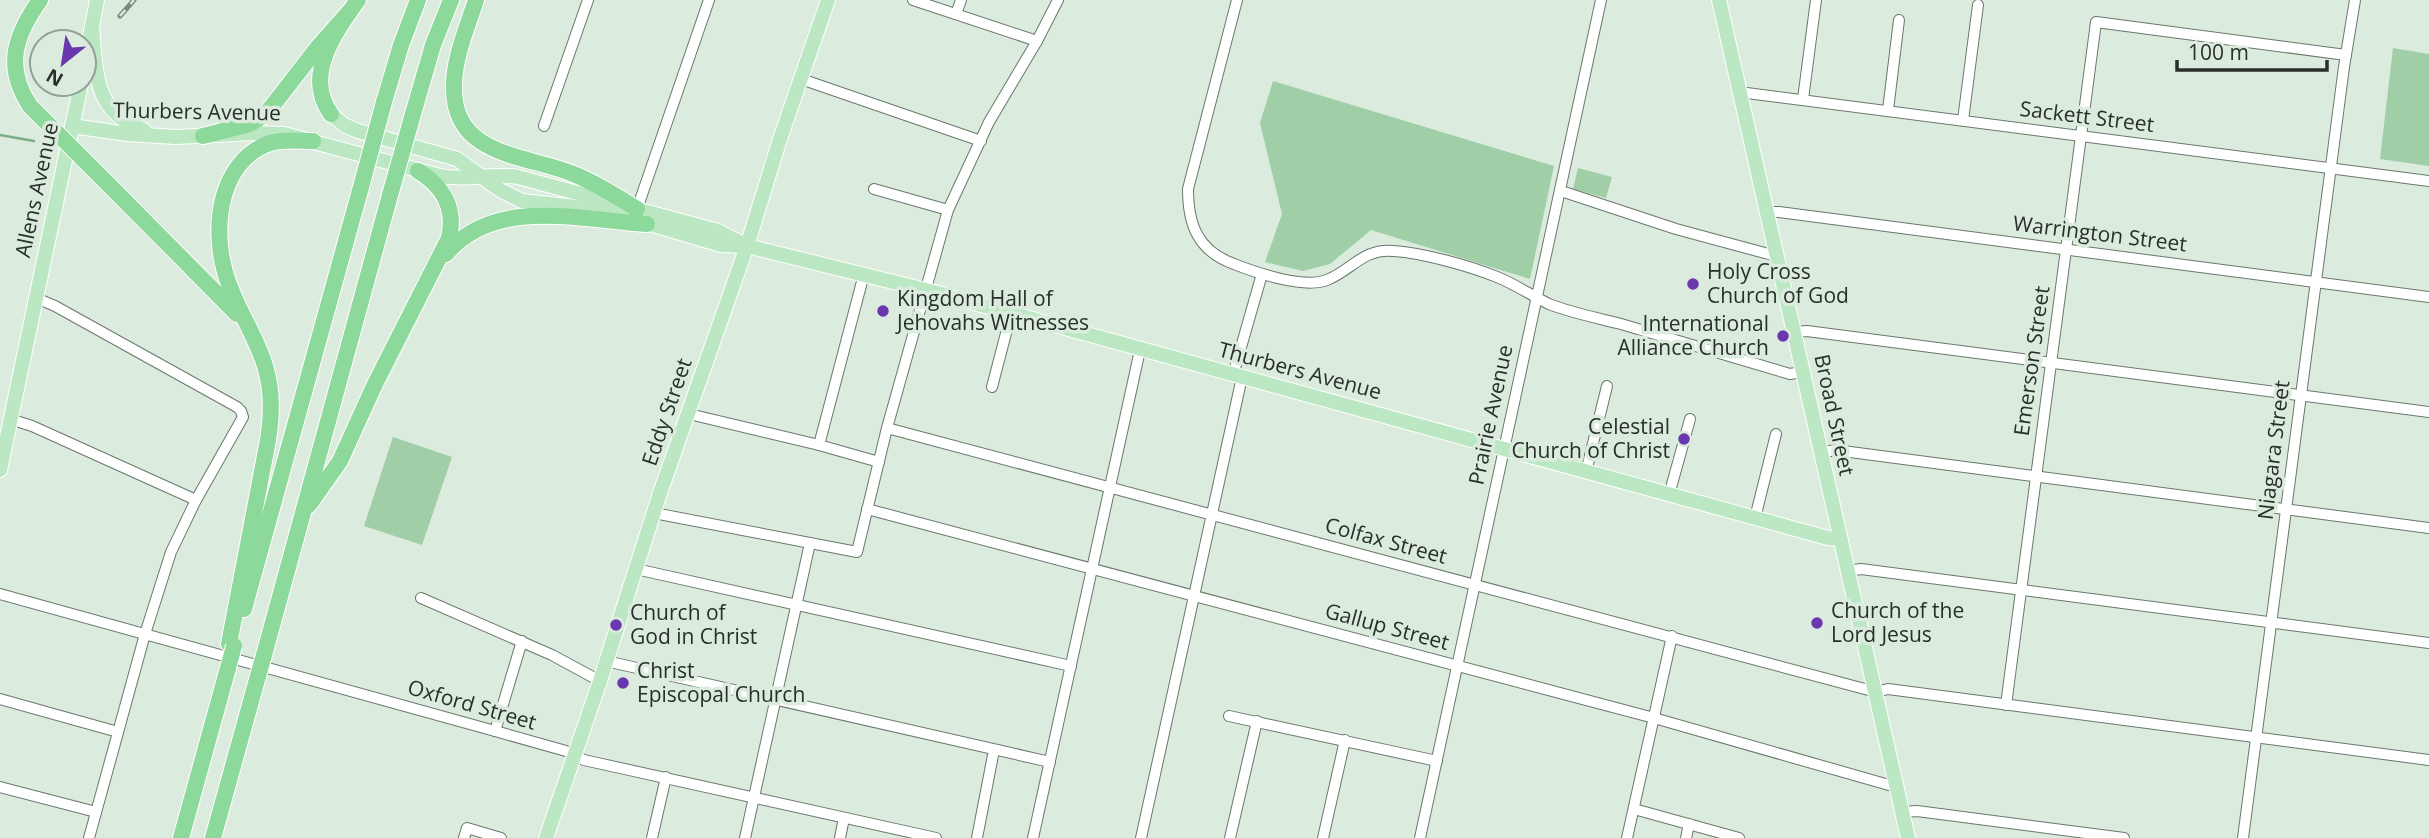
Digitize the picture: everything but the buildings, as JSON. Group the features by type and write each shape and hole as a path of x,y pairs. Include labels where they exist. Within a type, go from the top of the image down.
{"highway":[{"path":"40,0 21,32 15,58 17,80 30,106 223,298 257,344"},
{"path":"181,838 232,645 384,102 418,0"},
{"path":"213,838 413,114 433,45 451,0"},
{"path":"476,0 454,80 457,111 467,128 480,141 497,151 569,172 637,209"},
{"path":"331,114 321,91 321,68 330,44 353,6"},
{"path":"204,136 250,124 266,114 353,6"},
{"path":"232,645 271,421 270,389 257,344 224,271 220,246 222,202 236,169 255,151 278,141 313,141"},
{"path":"303,513 340,461 375,384 449,238 451,211 442,191 418,171"},
{"path":"433,273 449,250 464,236 483,224 501,219 591,218 647,225"}],"main road":[{"path":"91,28 97,0"},
{"name":"Eddy Street","path":"546,838 828,0"},
{"name":"Broad Street","path":"1719,0 1909,838"},
{"path":"92,25 99,82 108,107 129,124 162,137"},
{"name":"Allens Avenue","path":"0,470 78,98"},
{"name":"Thurbers Avenue","path":"331,114 344,125 358,131 457,159 505,194 522,201 603,210 721,245 747,246 864,274 1669,495 1840,539"},
{"name":"Thurbers Avenue","path":"72,126 162,137 275,133 449,178 519,177 718,231 747,246"}],"street":[{"path":"544,126 588,0"},
{"path":"637,209 709,0"},
{"path":"913,0 1037,41"},
{"path":"956,14 961,0"},
{"path":"654,513 857,552 887,428 948,210 981,141 1058,0"},
{"path":"1237,0 1189,184 1188,210 1193,228 1201,242 1214,254 1262,274 1312,283 1328,280 1371,252 1393,250 1433,258 1497,276 1548,303 1790,374 1802,372"},
{"name":"Prairie Avenue","path":"1420,838 1601,0"},
{"path":"1803,99 1816,0"},
{"name":"Niagara Street","path":"2243,838 2355,0"},
{"path":"1963,120 1978,5"},
{"path":"1888,110 1899,20"},
{"name":"Emerson Street","path":"2007,705 2096,23 2346,55"},
{"path":"801,79 981,141"},
{"name":"Sackett Street","path":"1739,92 2429,181"},
{"path":"874,189 948,210"},
{"path":"1561,191 1676,229 1776,256"},
{"name":"Warrington Street","path":"1767,212 2429,297"},
{"path":"819,445 864,274"},
{"path":"1141,838 1262,274"},
{"path":"36,298 237,407 243,414 171,552 145,634 89,838"},
{"path":"992,387 1011,314"},
{"path":"1794,332 1807,331 2429,412"},
{"path":"1033,838 1140,350"},
{"path":"1586,472 1607,386"},
{"path":"689,414 879,462"},
{"path":"10,419 32,426 196,500"},
{"path":"1669,495 1690,419"},
{"name":"Colfax Street","path":"887,428 1876,692 1888,690 2429,760"},
{"path":"1755,518 1776,434"},
{"path":"1820,453 1835,450 2429,528"},
{"name":"Gallup Street","path":"867,509 1654,718 1896,787"},
{"path":"745,838 810,543"},
{"path":"636,569 1071,666"},
{"path":"1848,571 1861,569 2429,643"},
{"name":"Oxford Street","path":"0,594 566,751 575,756 935,838"},
{"path":"421,598 522,641 600,681"},
{"path":"1628,838 1672,636"},
{"path":"495,731 522,641"},
{"path":"606,661 1050,762"},
{"path":"0,699 118,732"},
{"path":"1229,716 1437,761"},
{"path":"1230,838 1257,721"},
{"path":"1323,838 1346,740"},
{"path":"977,838 994,750"},
{"path":"652,838 666,777"},
{"path":"0,787 96,812"},
{"path":"1633,809 1739,838"},
{"path":"1902,812 1917,811 2124,838"},
{"path":"840,838 844,818"},
{"path":"1686,838 1689,824"},
{"path":"465,833 501,838"}],"green space":[{"path":"2393,48 2429,54 2429,166 2380,159"},
{"path":"1273,81 1554,166 1530,279 1371,230 1330,264 1303,271 1265,262 1282,214 1260,123"},
{"path":"1578,168 1612,177 1606,198 1573,189"},
{"path":"393,437 452,457 422,545 364,526"}],"waterway":[{"path":"0,135 34,141"}],"railway":[{"path":"120,16 134,0"}],"place":[{"name":"Holy Cross Church of God","path":"1693,284"},
{"name":"Kingdom Hall of Jehovahs Witnesses","path":"883,311"},
{"name":"International Alliance Church","path":"1783,336"},
{"name":"Celestial Church of Christ","path":"1684,439"},
{"name":"Church of the Lord Jesus","path":"1817,623"},
{"name":"Church of God in Christ","path":"616,625"},
{"name":"Christ Episcopal Church","path":"623,683"}]}
